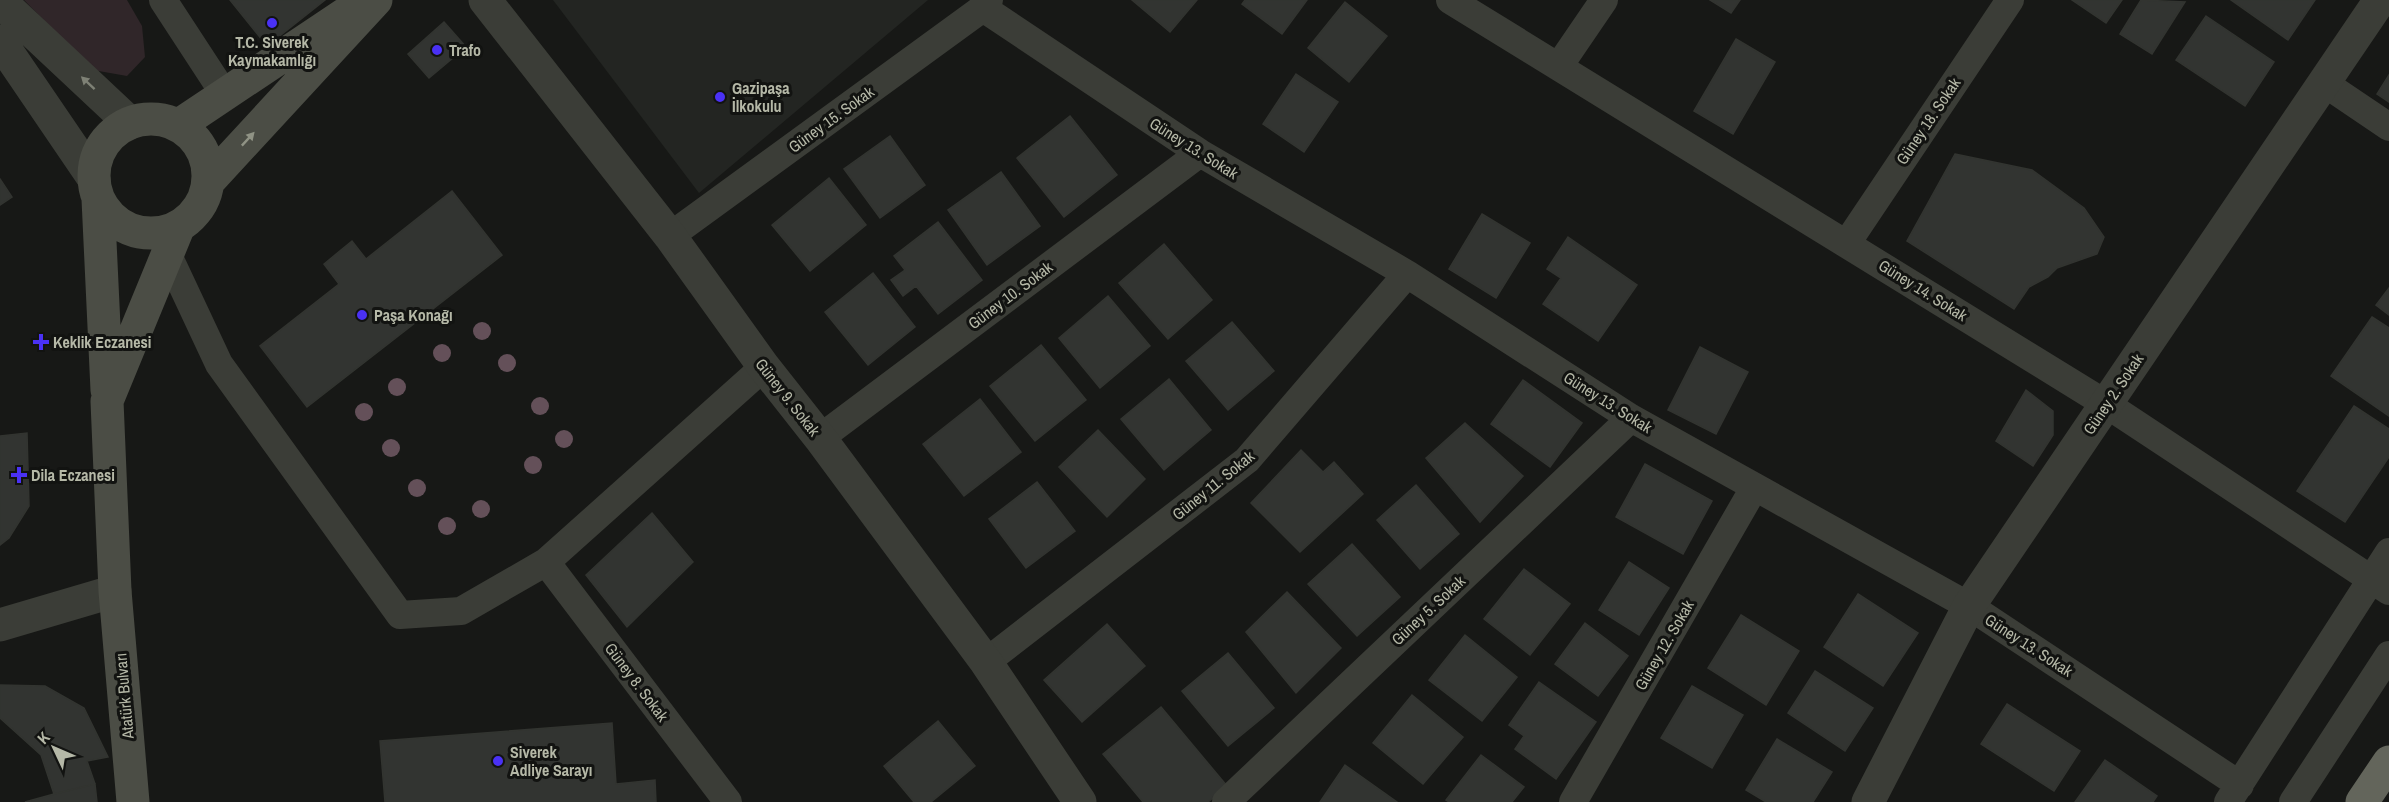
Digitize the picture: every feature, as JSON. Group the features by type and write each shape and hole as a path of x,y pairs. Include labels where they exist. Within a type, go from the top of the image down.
{"highway":[{"path":"2362,802 2389,762"}],"main road":[{"path":"179,126 366,0"},
{"path":"208,182 375,0"},
{"path":"107,401 173,240 204,198 208,182 207,165 202,149 192,136 179,126 163,120 146,119 130,123 116,131 104,144 96,161 96,189 116,220 124,226 141,232 161,232 173,240"},
{"name":"Atatürk Bulvarı","path":"96,189 115,591 133,802"}],"street":[{"path":"0,0 130,123"},
{"path":"163,0 225,95"},
{"name":"Güney 9. Sokak","path":"486,0 670,236 764,367 820,438 986,662 1080,802"},
{"name":"Güney 14. Sokak","path":"1450,0 2106,404 2380,585"},
{"path":"1559,66 1604,0"},
{"name":"Güney 18. Sokak","path":"1847,243 2010,0"},
{"name":"Güney 2. Sokak","path":"1868,802 1969,606 2380,0"},
{"name":"Güney 15. Sokak","path":"670,236 986,4"},
{"name":"Güney 13. Sokak","path":"986,4 1200,153 1407,274 1631,418 1754,489 1969,606 2234,793"},
{"path":"0,41 96,189"},
{"path":"2324,83 2389,127"},
{"name":"Güney 10. Sokak","path":"820,438 1200,153"},
{"path":"173,240 219,364 400,615 461,611 546,562 764,367"},
{"name":"Güney 11. Sokak","path":"986,662 1247,460 1407,274"},
{"name":"Güney 5. Sokak","path":"1226,802 1631,418"},
{"name":"Güney 12. Sokak","path":"1573,802 1754,489"},
{"path":"2234,793 2380,585 2389,552"},
{"name":"Güney 8. Sokak","path":"546,562 728,802"},
{"path":"0,625 115,591"},
{"path":"2293,802 2389,655"}],"shaded area":[{"path":"24,0 127,0 142,26 145,57 127,76 93,70"},
{"name":"Gazipaşa İlkokulu","path":"553,0 928,0 699,193"}],"building":[{"name":"T.C. Siverek Kaymakamlığı","path":"230,0 325,0 267,46"},
{"path":"1132,0 1197,0 1170,32"},
{"path":"1245,0 1307,0 1282,34 1242,4"},
{"path":"1710,0 1740,0 1731,13"},
{"path":"2072,0 2122,0 2106,23"},
{"path":"2141,0 2185,2 2152,54 2120,34"},
{"path":"2231,0 2315,0 2288,40"},
{"path":"1345,2 1387,36 1349,82 1308,48"},
{"path":"2206,16 2274,62 2245,106 2176,60"},
{"name":"Trafo","path":"444,22 466,47 429,78 408,54"},
{"path":"1736,39 1775,62 1733,134 1694,111"},
{"path":"1296,74 1338,102 1304,152 1263,124"},
{"path":"2389,75 2389,102 2377,94"},
{"path":"1070,116 1117,175 1064,217 1017,158"},
{"path":"890,136 925,185 880,218 844,169"},
{"path":"1955,154 2032,170 2084,208 2104,237 2097,254 2057,268 2048,277 2029,287 2014,309 1907,241"},
{"path":"1001,172 1040,226 987,265 948,210"},
{"path":"829,178 866,225 810,271 772,225"},
{"path":"0,179 12,197 0,205"},
{"name":"Paşa Konağı","path":"452,191 502,255 307,407 260,346 339,284 324,264 352,241 366,259"},
{"path":"1482,214 1530,243 1496,298 1449,269"},
{"path":"938,222 982,280 938,314 916,286 903,296 891,280 905,270 894,256"},
{"path":"1568,237 1637,285 1598,341 1543,304 1561,278 1547,269"},
{"path":"1164,244 1212,300 1168,339 1119,283"},
{"path":"873,273 915,327 868,365 825,312"},
{"path":"2389,288 2389,315 2376,305"},
{"path":"1108,296 1150,346 1100,388 1059,338"},
{"path":"2372,317 2389,328 2389,416 2331,376"},
{"path":"1232,322 1274,371 1228,410 1186,361"},
{"path":"1041,345 1086,400 1035,441 990,386"},
{"path":"1700,347 1748,372 1716,434 1668,410"},
{"path":"1169,379 1211,430 1164,470 1121,419"},
{"path":"1523,380 1582,423 1550,467 1491,424"},
{"path":"2026,390 2053,411 2053,435 2033,466 1996,441"},
{"path":"980,399 1021,452 964,496 923,444"},
{"path":"2354,406 2389,429 2389,457 2345,522 2297,491"},
{"path":"1465,423 1523,476 1480,522 1426,458"},
{"path":"1098,430 1145,479 1107,517 1059,467"},
{"path":"27,433 29,506 9,538 0,545 0,436"},
{"path":"1301,450 1323,472 1334,462 1363,494 1300,552 1251,503"},
{"path":"1645,464 1712,501 1683,554 1616,517"},
{"path":"1037,482 1075,531 1026,568 989,519"},
{"path":"1416,485 1459,534 1420,569 1377,520"},
{"path":"652,513 693,562 627,627 586,575"},
{"path":"1352,544 1400,597 1357,636 1308,584"},
{"path":"1629,562 1669,588 1639,635 1599,610"},
{"path":"1524,569 1570,604 1530,655 1484,619"},
{"path":"1287,592 1341,648 1296,693 1246,632"},
{"path":"1858,594 1918,633 1883,686 1824,647"},
{"path":"1741,615 1799,651 1766,705 1708,668"},
{"path":"1585,623 1628,656 1598,696 1555,664"},
{"path":"1107,624 1145,666 1082,722 1044,680"},
{"path":"1465,635 1517,677 1482,721 1429,680"},
{"path":"1228,653 1274,708 1228,746 1182,691"},
{"path":"1815,671 1873,708 1845,751 1788,713"},
{"path":"1539,682 1596,722 1556,779 1515,749 1524,736 1509,725"},
{"path":"0,685 45,686 84,708 108,757 87,761 95,784 54,794 41,755 0,718"},
{"path":"1692,686 1743,715 1712,768 1661,738"},
{"path":"1412,695 1463,737 1423,784 1373,743"},
{"path":"2007,704 2080,751 2054,791 1981,744"},
{"path":"1161,707 1227,786 1208,802 1143,802 1103,754"},
{"path":"938,721 975,766 931,802 914,802 884,766"},
{"name":"Siverek Adliye Sarayı","path":"612,723 616,784 655,780 656,802 385,802 380,741"},
{"path":"1777,739 1832,772 1813,802 1766,802 1746,790"},
{"path":"1481,755 1524,787 1512,802 1449,802 1446,800"},
{"path":"2105,760 2157,796 2153,802 2075,802"},
{"path":"1345,765 1397,802 1320,802"},
{"path":"95,784 97,802 25,802 54,794"}],"place":[{"name":"T.C. Siverek Kaymakamlığı","path":"272,23"},
{"name":"Trafo","path":"437,50"},
{"name":"Gazipaşa İlkokulu","path":"720,97"},
{"name":"Paşa Konağı","path":"362,315"},
{"name":"Keklik Eczanesi","path":"41,342"},
{"name":"Dila Eczanesi","path":"19,475"},
{"name":"Siverek Adliye Sarayı","path":"498,761"}]}
